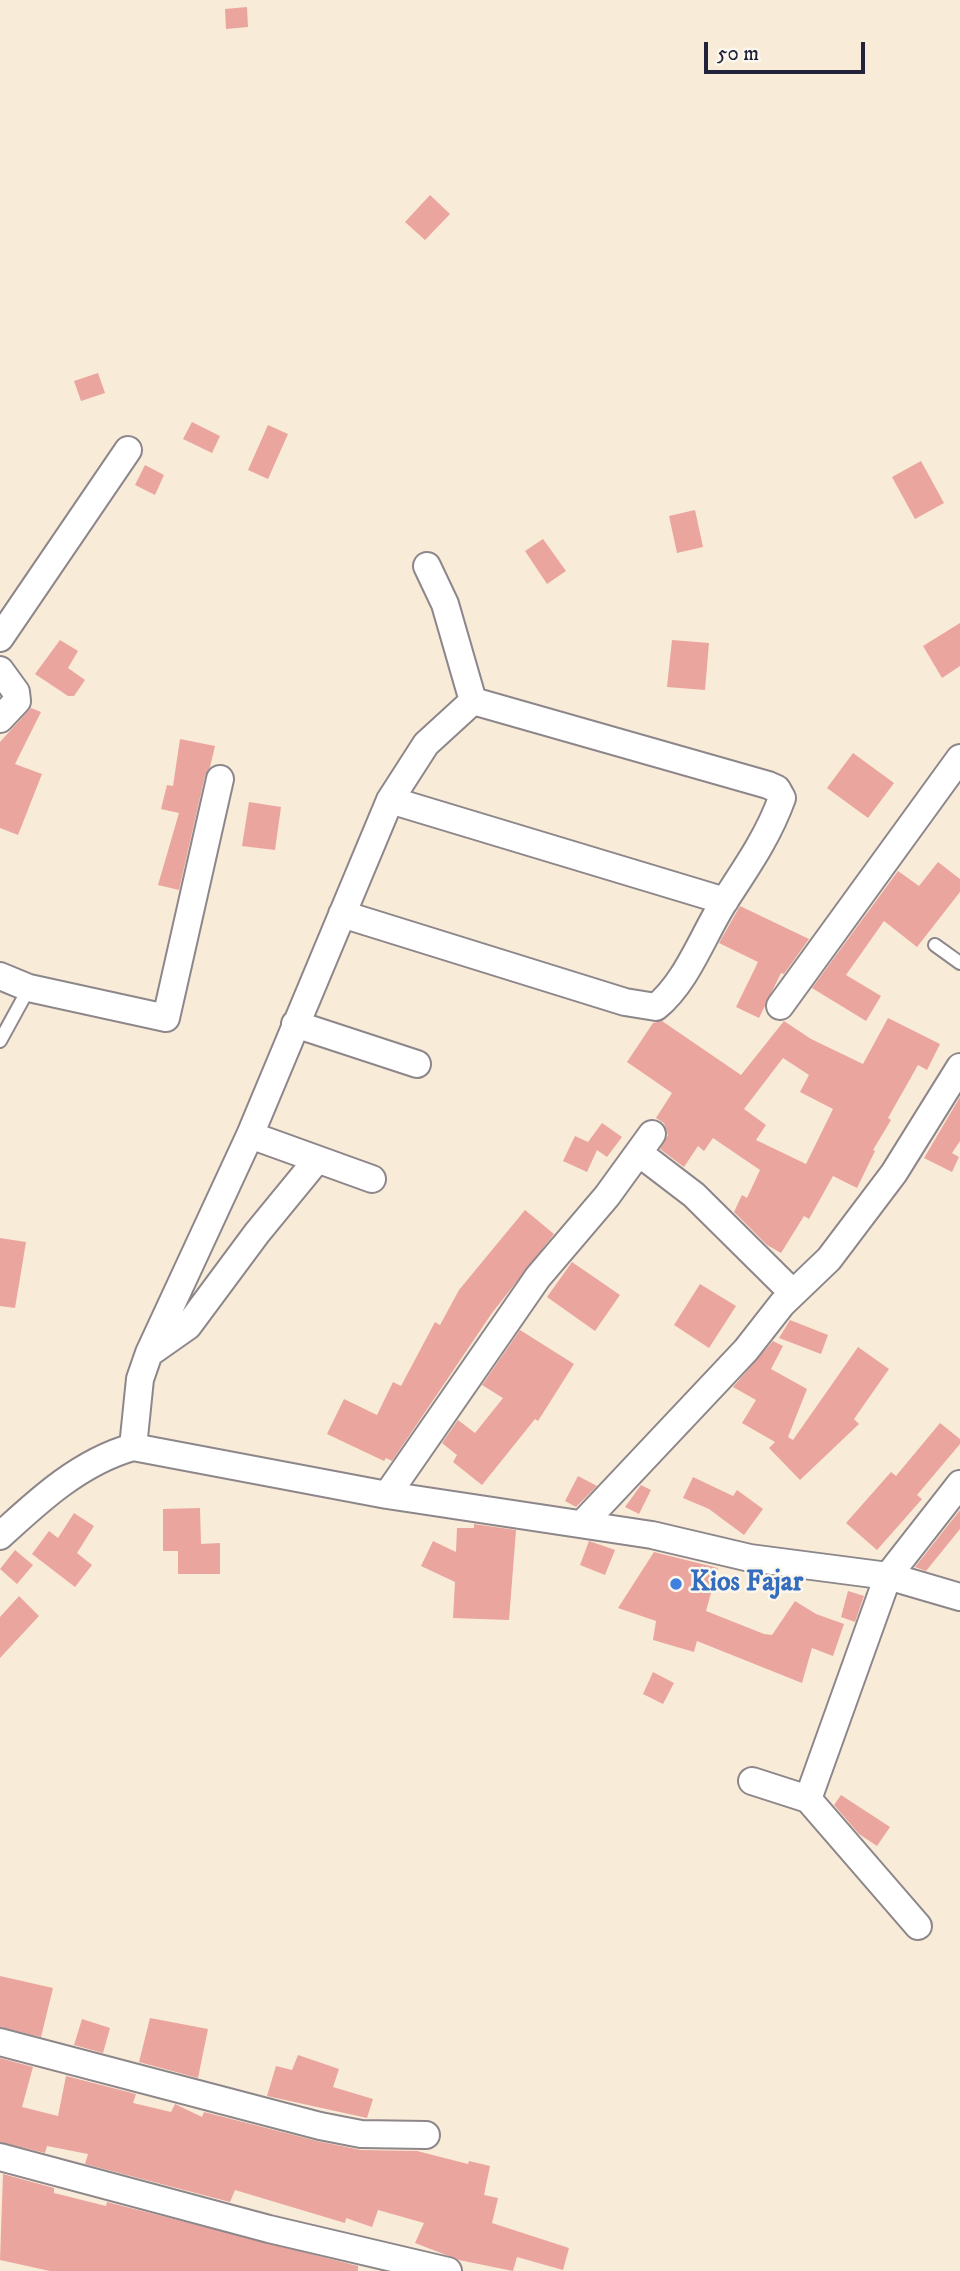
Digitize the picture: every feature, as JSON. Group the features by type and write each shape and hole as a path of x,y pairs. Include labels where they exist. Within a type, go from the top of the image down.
{"street":[{"path":"0,638 128,450"},
{"path":"427,566 445,604 473,701"},
{"path":"0,670 16,692 17,701 0,719"},
{"path":"133,1447 140,1379 149,1353 250,1135 390,800 426,744 473,701"},
{"path":"342,914 648,1008 656,1007 668,995 725,901 746,872 775,818 782,798 777,789 473,701"},
{"path":"780,1006 960,758"},
{"path":"0,976 29,988 166,1018 220,779"},
{"path":"390,800 725,901"},
{"path":"295,1024 417,1064"},
{"path":"583,1523 747,1350 793,1293 828,1259 894,1173 960,1067"},
{"path":"250,1135 372,1179"},
{"path":"387,1495 538,1277 645,1144 793,1293"},
{"path":"149,1353 188,1326 257,1233 316,1161"},
{"path":"0,1536 37,1502 75,1474 106,1454 133,1447 387,1495 583,1523 750,1558 888,1576 960,1597"},
{"path":"808,1799 888,1576 960,1484"},
{"path":"752,1781 808,1799 918,1926"},
{"path":"0,2042 330,2128 361,2134 426,2136"},
{"path":"0,2157 269,2229 448,2271"}],"lane":[{"path":"934,945 960,963"},
{"path":"0,1041 29,988"}],"building":[{"path":"247,7 248,27 226,29 225,9"},
{"path":"430,195 450,214 425,240 405,222"},
{"path":"98,373 105,393 81,401 74,381"},
{"path":"192,422 220,436 212,453 183,439"},
{"path":"268,425 288,434 268,479 248,470"},
{"path":"921,461 944,503 915,519 892,477"},
{"path":"145,465 164,475 155,495 135,485"},
{"path":"695,510 703,547 677,553 669,516"},
{"path":"543,539 566,571 547,584 525,551"},
{"path":"960,623 960,666 942,678 923,646"},
{"path":"60,640 78,651 68,668 85,680 74,696 68,696 35,674"},
{"path":"672,640 709,643 705,690 667,687"},
{"path":"31,708 41,712 15,764 42,774 18,835 0,828 0,742"},
{"path":"180,739 215,746 205,776 179,890 158,885 179,813 161,809 167,785 173,786"},
{"path":"853,753 894,783 868,818 827,788"},
{"path":"249,802 281,807 275,850 242,846"},
{"path":"938,862 960,879 960,892 917,947 884,921 846,975 881,996 866,1021 812,988 898,871 919,886"},
{"path":"740,906 809,939 784,974 781,973 759,1018 736,1007 758,962 719,943"},
{"path":"888,1018 940,1044 927,1070 918,1065 888,1118 891,1120 873,1150 875,1151 857,1188 833,1176 809,1219 804,1216 781,1253 767,1245 734,1212 742,1195 747,1198 760,1170 713,1138 704,1151 698,1146 684,1167 660,1149 668,1135 664,1123 656,1118 672,1093 627,1062 653,1023 662,1021 741,1075 784,1021 811,1039 863,1064","holes":["783,1058 809,1075 800,1092 833,1109 806,1164 756,1140 766,1125 744,1109"]},
{"path":"960,1097 960,1141 952,1153 959,1157 952,1172 924,1158"},
{"path":"602,1123 622,1137 607,1157 597,1150 587,1172 563,1161 575,1136 588,1142"},
{"path":"525,1210 554,1234 492,1313 392,1461 386,1458 384,1461 327,1434 344,1399 377,1415 393,1382 401,1386 435,1322 440,1325 459,1290"},
{"path":"0,1238 26,1242 15,1308 0,1306"},
{"path":"572,1262 620,1295 595,1331 547,1297"},
{"path":"700,1284 736,1306 709,1348 674,1325"},
{"path":"790,1320 828,1335 821,1354 779,1338"},
{"path":"520,1330 574,1364 538,1421 535,1419 482,1485 453,1462 457,1455 442,1443 458,1420 475,1433 503,1398 482,1385"},
{"path":"773,1341 783,1346 771,1369 807,1389 788,1437 793,1440 858,1347 889,1369 854,1419 859,1424 800,1480 769,1448 775,1442 742,1423 756,1400 733,1387"},
{"path":"940,1423 960,1439 960,1444 917,1495 922,1499 877,1550 846,1523 891,1472 896,1476"},
{"path":"578,1476 597,1486 576,1507 565,1501"},
{"path":"693,1477 733,1496 737,1490 763,1509 744,1535 709,1509 683,1498"},
{"path":"641,1485 651,1490 639,1514 625,1507"},
{"path":"200,1508 201,1544 220,1543 220,1574 178,1574 178,1551 163,1551 163,1509"},
{"path":"960,1510 960,1529 926,1571 915,1567"},
{"path":"74,1513 94,1526 77,1553 92,1565 75,1587 32,1554 49,1531 58,1538"},
{"path":"474,1524 516,1530 509,1620 453,1618 455,1582 421,1566 433,1541 456,1552 457,1528 474,1528"},
{"path":"589,1541 615,1550 605,1575 580,1565"},
{"path":"15,1550 33,1565 17,1584 0,1569"},
{"path":"654,1552 718,1568 706,1611 764,1634 772,1635 795,1601 816,1614 844,1624 833,1656 812,1648 802,1683 697,1641 694,1652 653,1640 656,1621 618,1608"},
{"path":"848,1591 864,1596 855,1622 841,1617"},
{"path":"19,1596 39,1616 0,1658 0,1617"},
{"path":"653,1672 674,1683 663,1704 643,1694"},
{"path":"841,1795 890,1827 877,1846 859,1834 834,1805"},
{"path":"0,1976 53,1988 41,2037 0,2027"},
{"path":"150,2018 208,2029 198,2078 139,2062"},
{"path":"82,2019 110,2028 103,2053 74,2045"},
{"path":"298,2055 339,2069 333,2087 373,2099 367,2118 267,2096 276,2066 292,2070"},
{"path":"0,2058 33,2067 22,2107 58,2116 66,2076 136,2094 133,2103 171,2112 175,2104 202,2117 204,2112 361,2150 417,2151 468,2164 469,2161 490,2166 484,2195 498,2198 492,2223 569,2248 563,2270 517,2257 513,2271 459,2260 415,2243 424,2223 378,2210 372,2227 346,2218 345,2223 235,2190 230,2202 85,2164 88,2154 47,2146 45,2153 0,2142"},
{"path":"3,2174 54,2188 54,2193 106,2206 107,2202 358,2266 358,2271 50,2271 0,2260"}],"place":[{"name":"Kios Fajar","path":"676,1584"}]}
